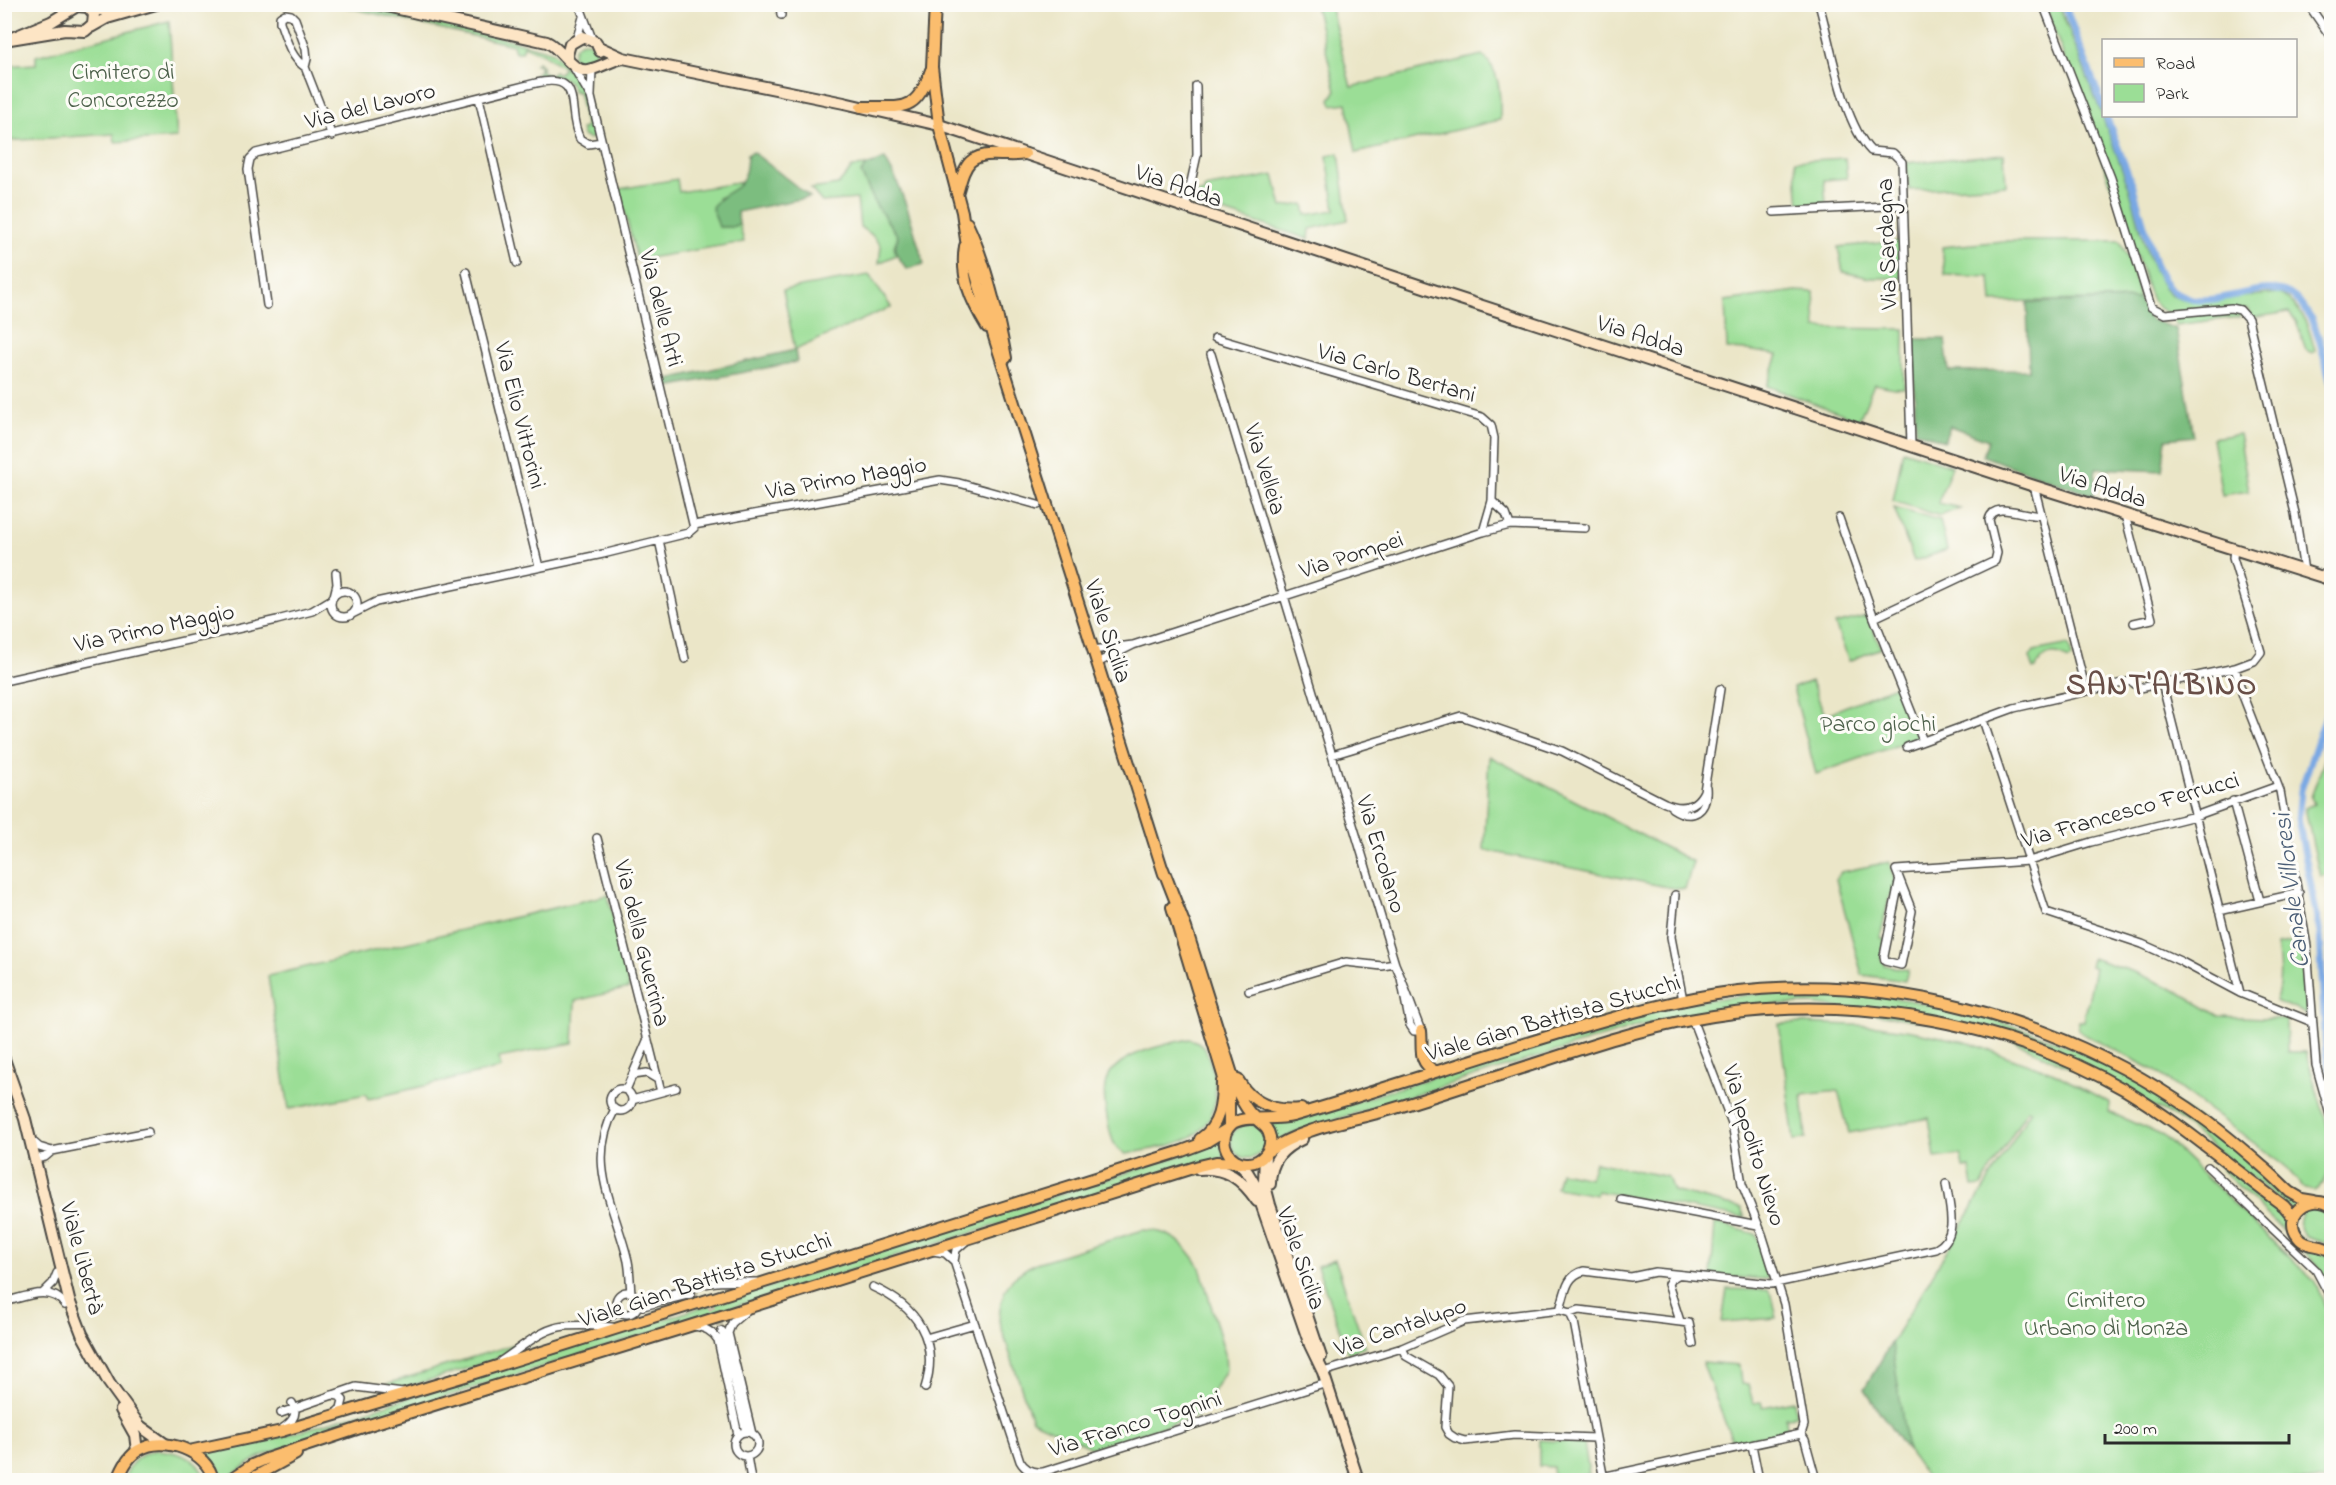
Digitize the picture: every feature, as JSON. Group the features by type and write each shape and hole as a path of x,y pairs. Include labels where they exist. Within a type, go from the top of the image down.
{"main road":[{"path":"8,39 51,22 72,8 79,6 105,10 129,4"},
{"path":"8,39 64,30 83,30 107,18 156,4"},
{"path":"377,4 518,35 550,40 587,37 595,43 600,57 593,68"},
{"path":"861,107 900,107 913,102 923,90 932,67 935,4"},
{"path":"83,30 94,20 88,7"},
{"path":"72,8 69,22 83,30"},
{"path":"518,35 551,45 571,64 586,71 623,58"},
{"path":"571,64 567,49 575,39"},
{"name":"Via Adda","path":"595,43 623,58 939,125 1185,209 2034,486 2331,580"},
{"name":"Viale Sicilia","path":"932,67 939,125 962,212 966,240 1002,337 1016,405"},
{"path":"957,194 964,168 973,158 985,154 1026,154"},
{"name":"Viale Sicilia","path":"962,212 974,237 995,340 1092,650 1163,869 1186,928 1239,1096 1256,1120"},
{"path":"966,240 963,257 968,290 995,340"},
{"path":"970,279 983,285 974,297 968,290 970,279"},
{"name":"Viale Sicilia","path":"1163,869 1177,928 1230,1095 1228,1128"},
{"name":"Viale Gian Battista Stucchi","path":"189,1451 275,1432 409,1393 1182,1151 1210,1140 1242,1118 1285,1119 1637,1010 1739,991 1792,988 1853,990 1928,999 2038,1029 2108,1060 2179,1101 2232,1141 2290,1192 2301,1198 2331,1207"},
{"name":"Viale Gian Battista Stucchi","path":"230,1480 252,1465 321,1440 1186,1170 1216,1162 1254,1162 1290,1138 1639,1031 1692,1019 1747,1011 1783,1008 1843,1011 1936,1021 2025,1045 2095,1075 2172,1120 2284,1206 2294,1218 2295,1230 2300,1240 2310,1245 2325,1247 2331,1252"},
{"path":"1421,1031 1421,1056 1426,1066 1435,1071"},
{"path":"1223,1043 1234,1073 1243,1088 1258,1102 1275,1109 1286,1110 1328,1105"},
{"name":"Viale Libertà","path":"4,1059 26,1138 65,1305 91,1363 132,1429 136,1451"},
{"path":"1182,1151 1205,1136 1214,1126 1220,1108 1222,1083 1220,1063"},
{"path":"4,1064 26,1138"},
{"path":"1256,1120 1264,1125 1269,1134 1270,1143 1266,1154"},
{"path":"1272,1226 1270,1180 1277,1155 1292,1144 1336,1124"},
{"path":"1228,1128 1224,1137 1225,1148 1231,1157 1239,1162"},
{"name":"Viale Libertà","path":"26,1138 35,1159 69,1300 82,1334 98,1365 136,1422 165,1444"},
{"name":"Viale Sicilia","path":"1266,1154 1264,1182 1272,1226"},
{"name":"Viale Sicilia","path":"1239,1162 1252,1179 1272,1226 1310,1345 1327,1383 1358,1480"},
{"path":"1186,1170 1209,1168 1232,1174 1251,1193 1272,1226"},
{"path":"2294,1218 2301,1207 2315,1201"},
{"path":"249,1480 321,1440"},
{"name":"Viale Gian Battista Stucchi","path":"136,1451 149,1446 165,1444 189,1451 207,1465 213,1480"},
{"path":"117,1478 136,1451"}],"street":[{"path":"780,4 781,15"},
{"name":"Via Sardegna","path":"1819,4 1846,104 1862,139 1871,151 1893,153 1902,162 1911,445"},
{"path":"2043,4 2111,178 2151,307 2165,314 2231,308 2240,310 2248,319 2295,513 2304,571"},
{"path":"2308,4 2331,39"},
{"path":"580,6 595,43"},
{"path":"305,67 298,62 291,51 280,22 281,16 285,14 292,16 298,28 307,53 305,67 332,136"},
{"path":"575,39 584,17"},
{"name":"Via delle Arti","path":"571,64 591,97 694,526"},
{"name":"Via delle Arti","path":"591,97 593,68"},
{"name":"Via del Lavoro","path":"267,305 249,162 252,156 259,152 332,136 543,82 562,81 570,93 580,139 588,144 602,142"},
{"path":"1185,209 1197,155 1196,86"},
{"path":"479,98 518,264"},
{"path":"1774,212 1904,205"},
{"name":"Via Elio Vittorini","path":"466,272 539,567"},
{"name":"Via Carlo Bertani","path":"1215,338 1482,417 1491,425 1494,438 1492,501 1483,532"},
{"name":"Via Velleia","path":"1211,354 1284,596"},
{"name":"Via Primo Maggio","path":"4,681 312,611 323,611 346,617 376,602 659,540 688,533 694,526 940,480 1038,505"},
{"path":"2034,486 2085,691"},
{"path":"1492,501 1506,514 1510,525"},
{"path":"1874,618 1995,561 1997,553 1989,520 1994,512 1999,510 2030,516 2041,515"},
{"path":"2125,515 2152,619 2134,623"},
{"path":"1839,518 1874,618 1923,741"},
{"name":"Via Pompei","path":"1097,663 1133,645 1483,532 1510,525 1585,528"},
{"path":"659,540 685,659"},
{"path":"1907,747 2014,708 2131,681 2140,688 2235,668 2254,661 2261,652 2233,558 2234,548"},
{"path":"335,614 331,607 337,584 336,573 357,606 354,613"},
{"name":"Via Primo Maggio","path":"312,611 340,592 376,602"},
{"name":"Via Ercolano","path":"1284,596 1395,964 1421,1031"},
{"name":"Via Pompei","path":"1092,650 1133,645"},
{"path":"2235,668 2243,696 2278,786 2307,946 2316,1065 2331,1122"},
{"path":"2162,683 2240,993"},
{"path":"1332,755 1461,716 1562,751 1683,814 1697,812 1706,801 1706,780 1720,690"},
{"path":"1983,720 2046,912 2161,951 2240,993 2312,1022"},
{"name":"Via Francesco Ferrucci","path":"1899,882 1896,870 2030,861 2091,842 2195,816 2278,786"},
{"path":"2233,801 2260,901"},
{"name":"Via della Guerrina","path":"597,838 647,1041 626,1090 620,1089 612,1094 611,1102 615,1109 602,1146 601,1165 628,1264 635,1300"},
{"path":"1899,882 1912,911 1901,965 1885,961 1884,956 1899,882"},
{"path":"2218,910 2299,894"},
{"path":"1675,895 1671,937 1683,1000"},
{"path":"1249,991 1346,962 1382,966 1395,964"},
{"path":"1624,997 1680,984"},
{"name":"Via Ippolito Nievo","path":"1692,1019 1729,1114 1742,1184 1784,1304 1804,1425 1801,1434 1805,1440 1816,1480"},
{"path":"647,1041 661,1092"},
{"path":"633,1076 647,1073 657,1079"},
{"path":"615,1109 627,1108 632,1100 676,1088"},
{"path":"626,1090 632,1100"},
{"path":"35,1159 45,1157 52,1151 148,1132"},
{"path":"26,1138 52,1151"},
{"path":"2208,1167 2316,1270 2331,1300"},
{"path":"1560,1310 1570,1279 1584,1271 1631,1277 1654,1272 1764,1285 1940,1247 1952,1228 1946,1184"},
{"path":"2315,1201 2331,1197"},
{"path":"1621,1199 1758,1225"},
{"path":"954,1261 956,1250 969,1238"},
{"path":"930,1251 945,1253 954,1261"},
{"name":"Via Franco Tognini","path":"954,1261 1020,1461 1026,1468 1037,1472 1327,1383"},
{"path":"43,1293 57,1273"},
{"path":"1678,1275 1668,1284 1680,1322 1689,1323 1693,1344"},
{"path":"585,1325 613,1315 617,1308 617,1298 629,1278"},
{"path":"635,1300 646,1301 688,1287 713,1282 766,1281"},
{"path":"873,1287 896,1299 910,1310 926,1338 930,1366 925,1388"},
{"path":"4,1302 43,1293 55,1295 65,1305"},
{"path":"621,1294 643,1306 691,1294"},
{"path":"617,1308 622,1313 630,1313 635,1300"},
{"path":"749,1433 728,1333 729,1327 737,1317 752,1307"},
{"name":"Via Cantalupo","path":"1323,1372 1402,1348 1464,1321 1560,1310 1570,1313 1579,1310 1680,1322"},
{"path":"1570,1313 1574,1322 1603,1479"},
{"path":"926,1338 975,1324"},
{"path":"488,1369 548,1331 559,1327 585,1325 621,1328"},
{"path":"688,1326 707,1329 714,1333 718,1340 738,1435 734,1447 739,1454 747,1456 754,1453 758,1446 757,1438 749,1433 738,1435"},
{"path":"722,1331 749,1433"},
{"path":"1402,1348 1406,1356 1440,1375 1448,1386 1445,1427 1455,1438 1464,1441 1514,1435 1595,1438"},
{"path":"281,1413 293,1406 356,1387 409,1393"},
{"path":"332,1395 339,1396 343,1403 338,1412 332,1416"},
{"path":"306,1399 315,1401"},
{"path":"275,1432 293,1419 293,1406"},
{"path":"1588,1480 1603,1479 1801,1434"},
{"path":"1752,1445 1759,1480"},
{"path":"747,1456 751,1480"}],"green space":[{"path":"337,5 351,5 507,39 553,52 580,83 586,95 595,136 589,139 583,136 581,129 586,128 578,91 574,92 565,79 560,77 544,79 535,73 540,71 540,64 543,67 541,70 550,76 554,71 558,74 564,68 543,54 524,46 522,52 515,52 513,45"},
{"path":"1315,5 1330,5 1351,87 1482,55 1489,61 1496,77 1500,94 1500,120 1356,153 1347,103 1332,105 1330,99 1336,91"},
{"path":"2059,5 2128,185 2151,262 2165,288 2174,296 2192,302 2279,293 2294,304 2304,318 2315,351 2312,353 2306,350 2296,321 2289,312 2251,318 2249,309 2245,308 2239,317 2176,325 2170,313 2163,311 2154,302 2047,10"},
{"name":"Cimitero di Concorezzo","path":"169,21 177,138 115,142 114,134 5,141 5,66 36,64 36,56"},
{"path":"585,42 593,46 597,54 593,62 585,66 577,62 573,54 577,46"},
{"path":"753,152 810,197 737,212 739,224 732,227 719,227 712,207 740,184 744,178 747,155"},
{"path":"1339,153 1348,220 1310,229 1309,239 1192,202 1194,194 1205,192 1204,188 1274,175 1282,207 1304,204 1306,215 1335,210 1327,156"},
{"path":"2004,154 2006,185 1909,190 1906,163"},
{"path":"1845,158 1847,178 1824,180 1826,203 1799,205 1795,161"},
{"path":"885,159 896,179 908,210 924,264 907,269 896,254 895,246 898,236 876,205 861,173 866,166"},
{"path":"866,166 861,173 876,205 898,236 894,246 896,255 879,263 881,246 871,234 860,227 857,199 822,202 811,189 838,185 853,167"},
{"path":"677,179 679,192 743,182 733,192 718,198 719,227 732,227 739,224 744,242 637,260 619,189"},
{"path":"1901,241 1902,278 1871,278 1843,272 1838,247"},
{"path":"2003,241 2120,241 2133,269 2139,299 1992,302 1990,277 1945,275 1942,247"},
{"path":"869,275 891,307 795,350 783,290"},
{"path":"1796,291 1814,292 1816,328 1904,329 1904,388 1874,384 1859,420 1767,386 1778,355 1727,349 1725,301"},
{"path":"2139,299 2149,319 2176,329 2194,436 2166,439 2162,471 2096,468 2093,496 1983,456 1988,440 1950,426 1944,441 1916,431 1912,339 1945,339 1949,371 2029,370 2027,303"},
{"path":"795,350 797,362 667,387 668,379"},
{"path":"2239,434 2249,491 2222,495 2212,438"},
{"path":"1903,450 1952,466 1938,503 1960,508 1940,516 1893,501"},
{"path":"1894,508 1940,520 1947,550 1914,561"},
{"path":"1867,616 1881,648 1849,661 1835,624"},
{"path":"2069,646 2072,657 2068,660 2059,655 2049,654 2041,659 2034,670 2030,657 2034,651"},
{"name":"Parco giochi","path":"1811,681 1825,715 1897,685 1918,738 1816,774 1793,688"},
{"path":"2331,754 2331,872 2320,877 2305,808 2314,804 2311,797 2326,756"},
{"path":"1489,756 1693,862 1685,889 1484,850"},
{"path":"1889,862 1896,884 1894,894 1890,894 1880,938 1885,939 1881,958 1884,965 1908,970 1905,981 1862,975 1836,879 1841,872"},
{"path":"608,895 629,988 575,1001 573,1043 499,1058 501,1068 368,1099 366,1094 289,1109 268,976"},
{"path":"2303,941 2307,1014 2275,1001 2280,981 2277,945"},
{"path":"2092,958 2137,973 2177,991 2219,1016 2286,1019 2287,1052 2306,1052 2332,1146 2329,1171 2319,1187 2314,1191 2303,1187 2284,1165 2154,1070 2083,1034 2078,1029 2079,1021 2084,1021 2095,968 2090,966"},
{"path":"1812,992 1870,995 1928,1004 2004,1023 2078,1051 2149,1087 2182,1108 2299,1202 2293,1210 2175,1117 1997,1033 1813,1004 1766,1005 1714,1011 1638,1026 1298,1131 1274,1143 1268,1123 1293,1121 1620,1019 1688,1002 1764,993"},
{"name":"Cimitero Urbano di Monza","path":"1779,1024 1877,1026 1966,1042 2054,1073 2110,1103 2109,1112 2163,1136 2314,1281 2331,1317 2331,1480 1928,1480 1864,1389 2031,1110 2027,1110 1981,1186 1973,1187 1970,1168 1963,1168 1961,1155 1935,1158 1929,1118 1849,1133 1838,1091 1802,1095 1806,1138 1794,1141"},
{"path":"1189,1039 1198,1042 1204,1048 1211,1065 1215,1083 1215,1101 1209,1118 1204,1126 1190,1138 1163,1147 1126,1154 1122,1152 1113,1142 1106,1114 1104,1091 1109,1075 1116,1066 1138,1053"},
{"path":"1248,1124 1260,1129 1265,1141 1260,1153 1248,1158 1236,1153 1231,1141 1236,1129"},
{"path":"1220,1139 1224,1158 1177,1169 303,1441 261,1456 224,1480 217,1480 214,1465 203,1453 301,1431 771,1286 1179,1156"},
{"path":"1595,1162 1668,1177 1673,1191 1741,1208 1745,1218 1597,1191 1596,1195 1556,1188 1560,1172 1590,1178"},
{"path":"2224,1166 2282,1211 2291,1232 2331,1258 2331,1290 2317,1264 2221,1169"},
{"path":"2320,1206 2331,1213 2331,1245 2306,1237 2300,1227 2300,1220 2305,1210"},
{"path":"1715,1223 1756,1234 1769,1275 1765,1279 1711,1276"},
{"path":"1143,1230 1162,1233 1177,1240 1200,1267 1225,1354 1226,1370 1198,1416 1092,1448 1032,1420 999,1321 1001,1301 1013,1279 1036,1263"},
{"path":"1335,1259 1365,1346 1348,1353 1317,1266"},
{"path":"1727,1289 1768,1290 1772,1295 1777,1318 1722,1322"},
{"path":"522,1342 494,1360 401,1389 380,1386"},
{"path":"1892,1342 1907,1451 1864,1389"},
{"path":"1702,1362 1739,1365 1741,1384 1748,1384 1753,1403 1761,1402 1763,1407 1794,1401 1796,1416 1786,1417 1787,1430 1733,1443"},
{"path":"1539,1440 1584,1443 1589,1474 1554,1480 1553,1467 1539,1466"},
{"path":"156,1450 179,1454 193,1461 203,1472 205,1480 125,1480 135,1460"}],"waterway":[{"name":"Canale Villoresi","path":"2064,4 2102,105"},
{"name":"Canale Villoresi","path":"2106,117 2133,187 2155,263 2168,286 2184,297 2202,300 2262,290 2280,291 2295,298 2315,327 2332,386"},
{"name":"Canale Villoresi","path":"2332,698 2301,790 2298,819 2320,933 2326,1054 2332,1082"}],"tunnel":[{"path":"691,1294 707,1302 722,1331"}],"district":[{"name":"SANT'ALBINO","path":"2162,684"}]}
